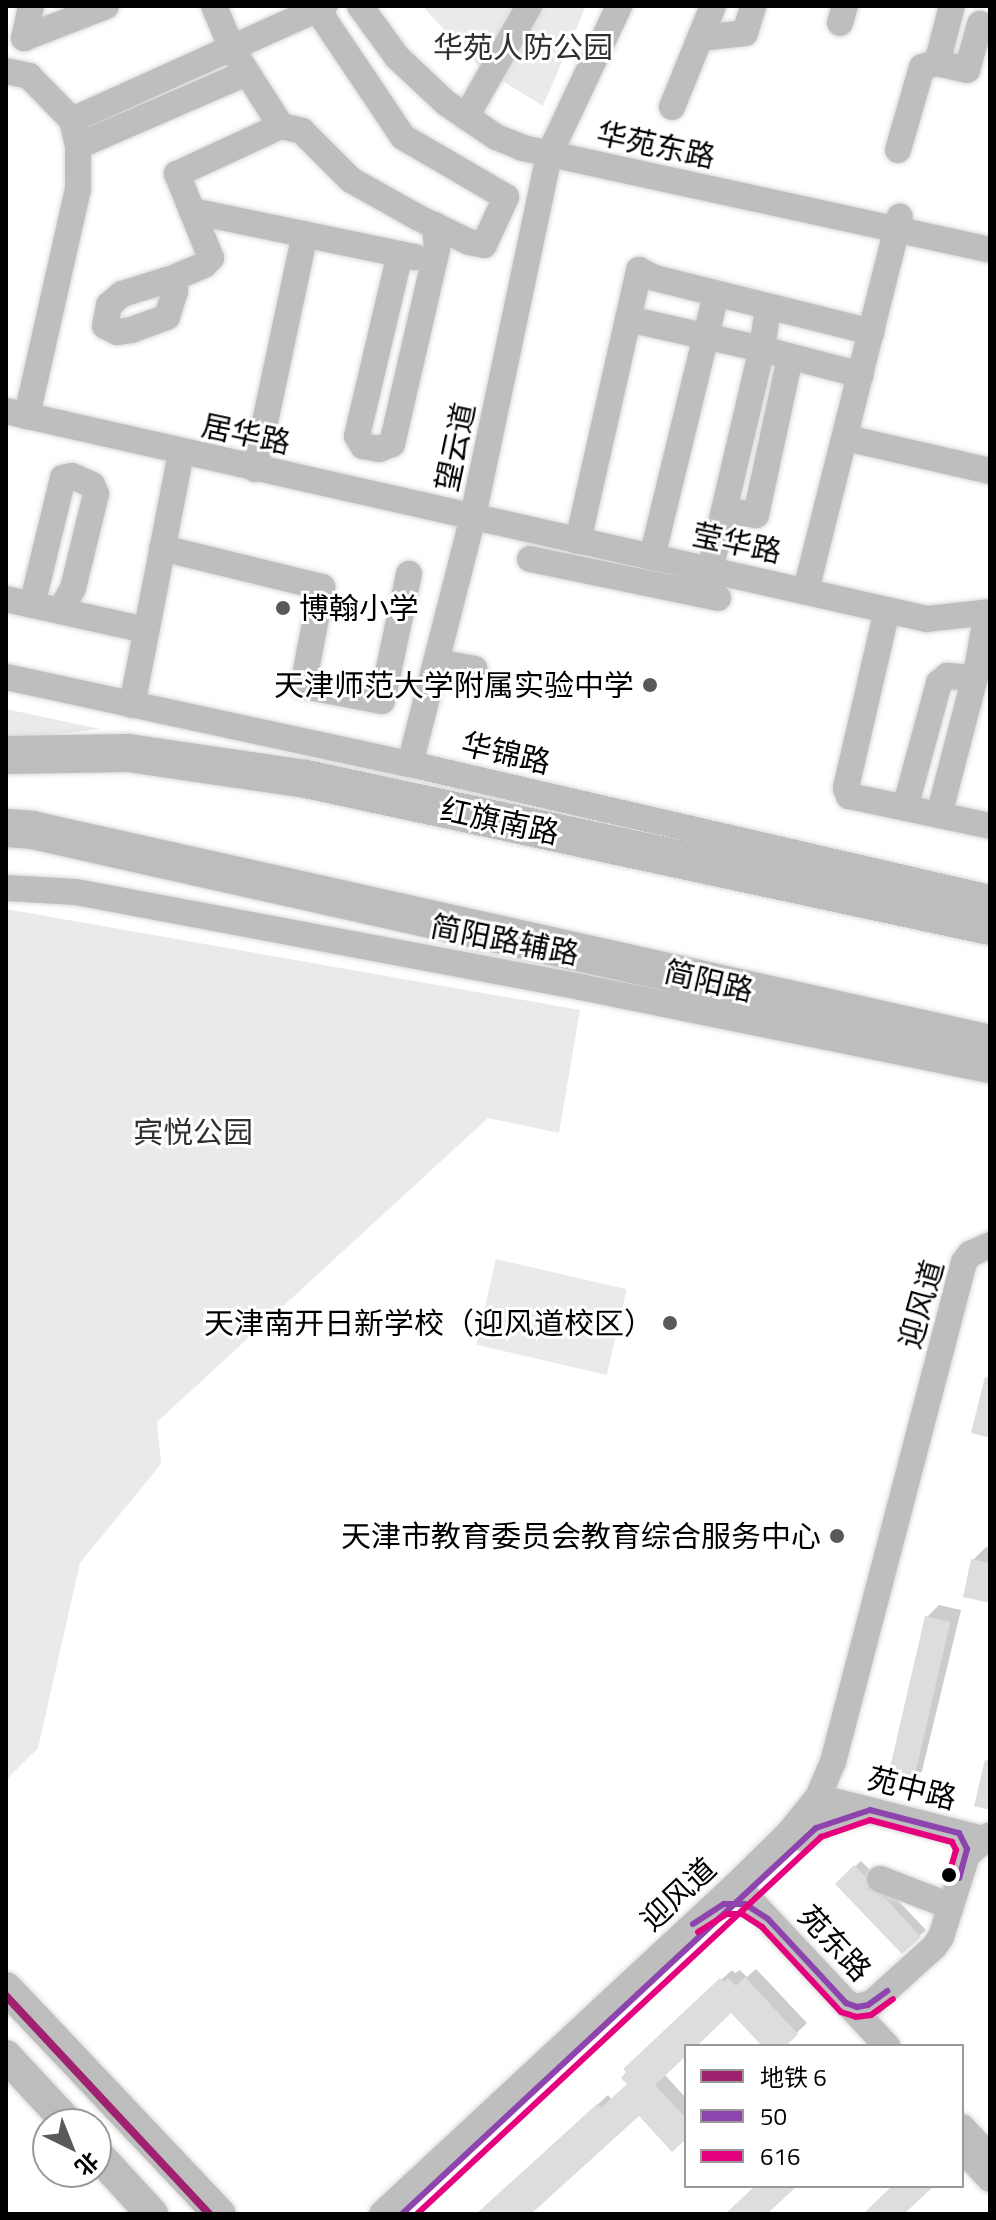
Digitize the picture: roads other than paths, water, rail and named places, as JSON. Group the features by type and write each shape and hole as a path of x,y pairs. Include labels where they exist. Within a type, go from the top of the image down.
{"highway":[{"name":"红旗南路","path":"6,755 128,753 306,779 990,926"},
{"path":"6,828 32,830 113,850"},
{"name":"简阳路","path":"113,850 990,1044"}],"main road":[{"path":"6,847 113,850"},
{"path":"6,1977 40,2024"},
{"path":"6,1988 220,2214"},
{"path":"6,2056 54,2108"},
{"path":"112,2170 152,2214"}],"street":[{"path":"31,6 24,38 106,6"},
{"path":"214,6 232,49 281,126"},
{"name":"华苑东路","path":"360,6 397,57 446,103 505,123 551,148 899,223 990,237"},
{"name":"华苑东路","path":"381,6 421,58 470,111"},
{"path":"470,111 529,6"},
{"name":"望云道","path":"410,764 473,516 551,148 619,6"},
{"path":"672,107 713,6"},
{"path":"700,38 745,33 753,6"},
{"path":"72,120 318,7 403,137 506,197 484,245 469,242 351,180 302,131 281,126 177,174 211,258 204,265 164,281"},
{"path":"898,150 922,67 937,63 967,70 985,25 951,11 937,63"},
{"path":"6,71 29,76 72,120 78,146 78,189 16,414"},
{"path":"78,146 247,73"},
{"path":"192,211 434,261"},
{"path":"806,590 899,223"},
{"name":"华苑东路","path":"899,223 990,250"},
{"path":"400,254 357,436 363,446 379,449 392,444 434,261 435,225"},
{"path":"255,469 305,234"},
{"path":"718,598 541,561 568,539 639,270 768,308 871,332"},
{"path":"652,557 716,294"},
{"path":"710,570 762,349 768,308"},
{"path":"628,319 861,375"},
{"path":"725,511 756,515 790,358"},
{"name":"居华路","path":"16,414 473,516"},
{"path":"846,438 990,471"},
{"path":"132,705 181,452"},
{"path":"32,605 63,478 72,476 92,485 96,494 73,588 60,611"},
{"name":"莹华路","path":"473,516 927,619 988,612"},
{"path":"162,548 322,587 303,686 382,701 409,574"},
{"path":"6,599 146,630"},
{"path":"887,610 846,788 849,796 990,826"},
{"path":"939,815 981,673 988,612"},
{"path":"399,624 444,631"},
{"path":"436,662 474,669"},
{"path":"905,808 939,683 947,676 981,673"},
{"name":"华锦路","path":"6,677 410,764 990,898"},
{"name":"简阳路辅路","path":"6,888 76,892 581,987 990,1070"},
{"name":"迎风道","path":"402,2214 735,1897 802,1838 827,1794 975,1262 987,1246"},
{"name":"迎风道","path":"382,2214 693,1924 735,1897 827,1794"},
{"name":"苑中路","path":"827,1794 870,1810 980,1839"},
{"name":"苑中路","path":"827,1794 980,1839"},
{"path":"802,1838 827,1821 870,1810"},
{"path":"846,2003 857,2007 872,2003 926,1956 941,1937 950,1906 980,1839"},
{"path":"880,1879 950,1906"},
{"name":"苑东路","path":"735,1897 768,1919 885,2044"},
{"name":"苑东路","path":"735,1897 864,2044"},
{"path":"964,2129 990,2157"},
{"path":"964,2151 990,2179"}],"metro line":[{"name":"6","path":"6,1996 209,2214"}],"place":[{"name":"博翰小学","path":"283,608"},
{"name":"天津师范大学附属实验中学","path":"650,685"},
{"name":"天津南开日新学校（迎风道校区）","path":"670,1323"},
{"name":"天津市教育委员会教育综合服务中心","path":"837,1536"}],"park label":[{"name":"华苑人防公园","path":"523,47"},
{"name":"宾悦公园","path":"193,1132"}]}
